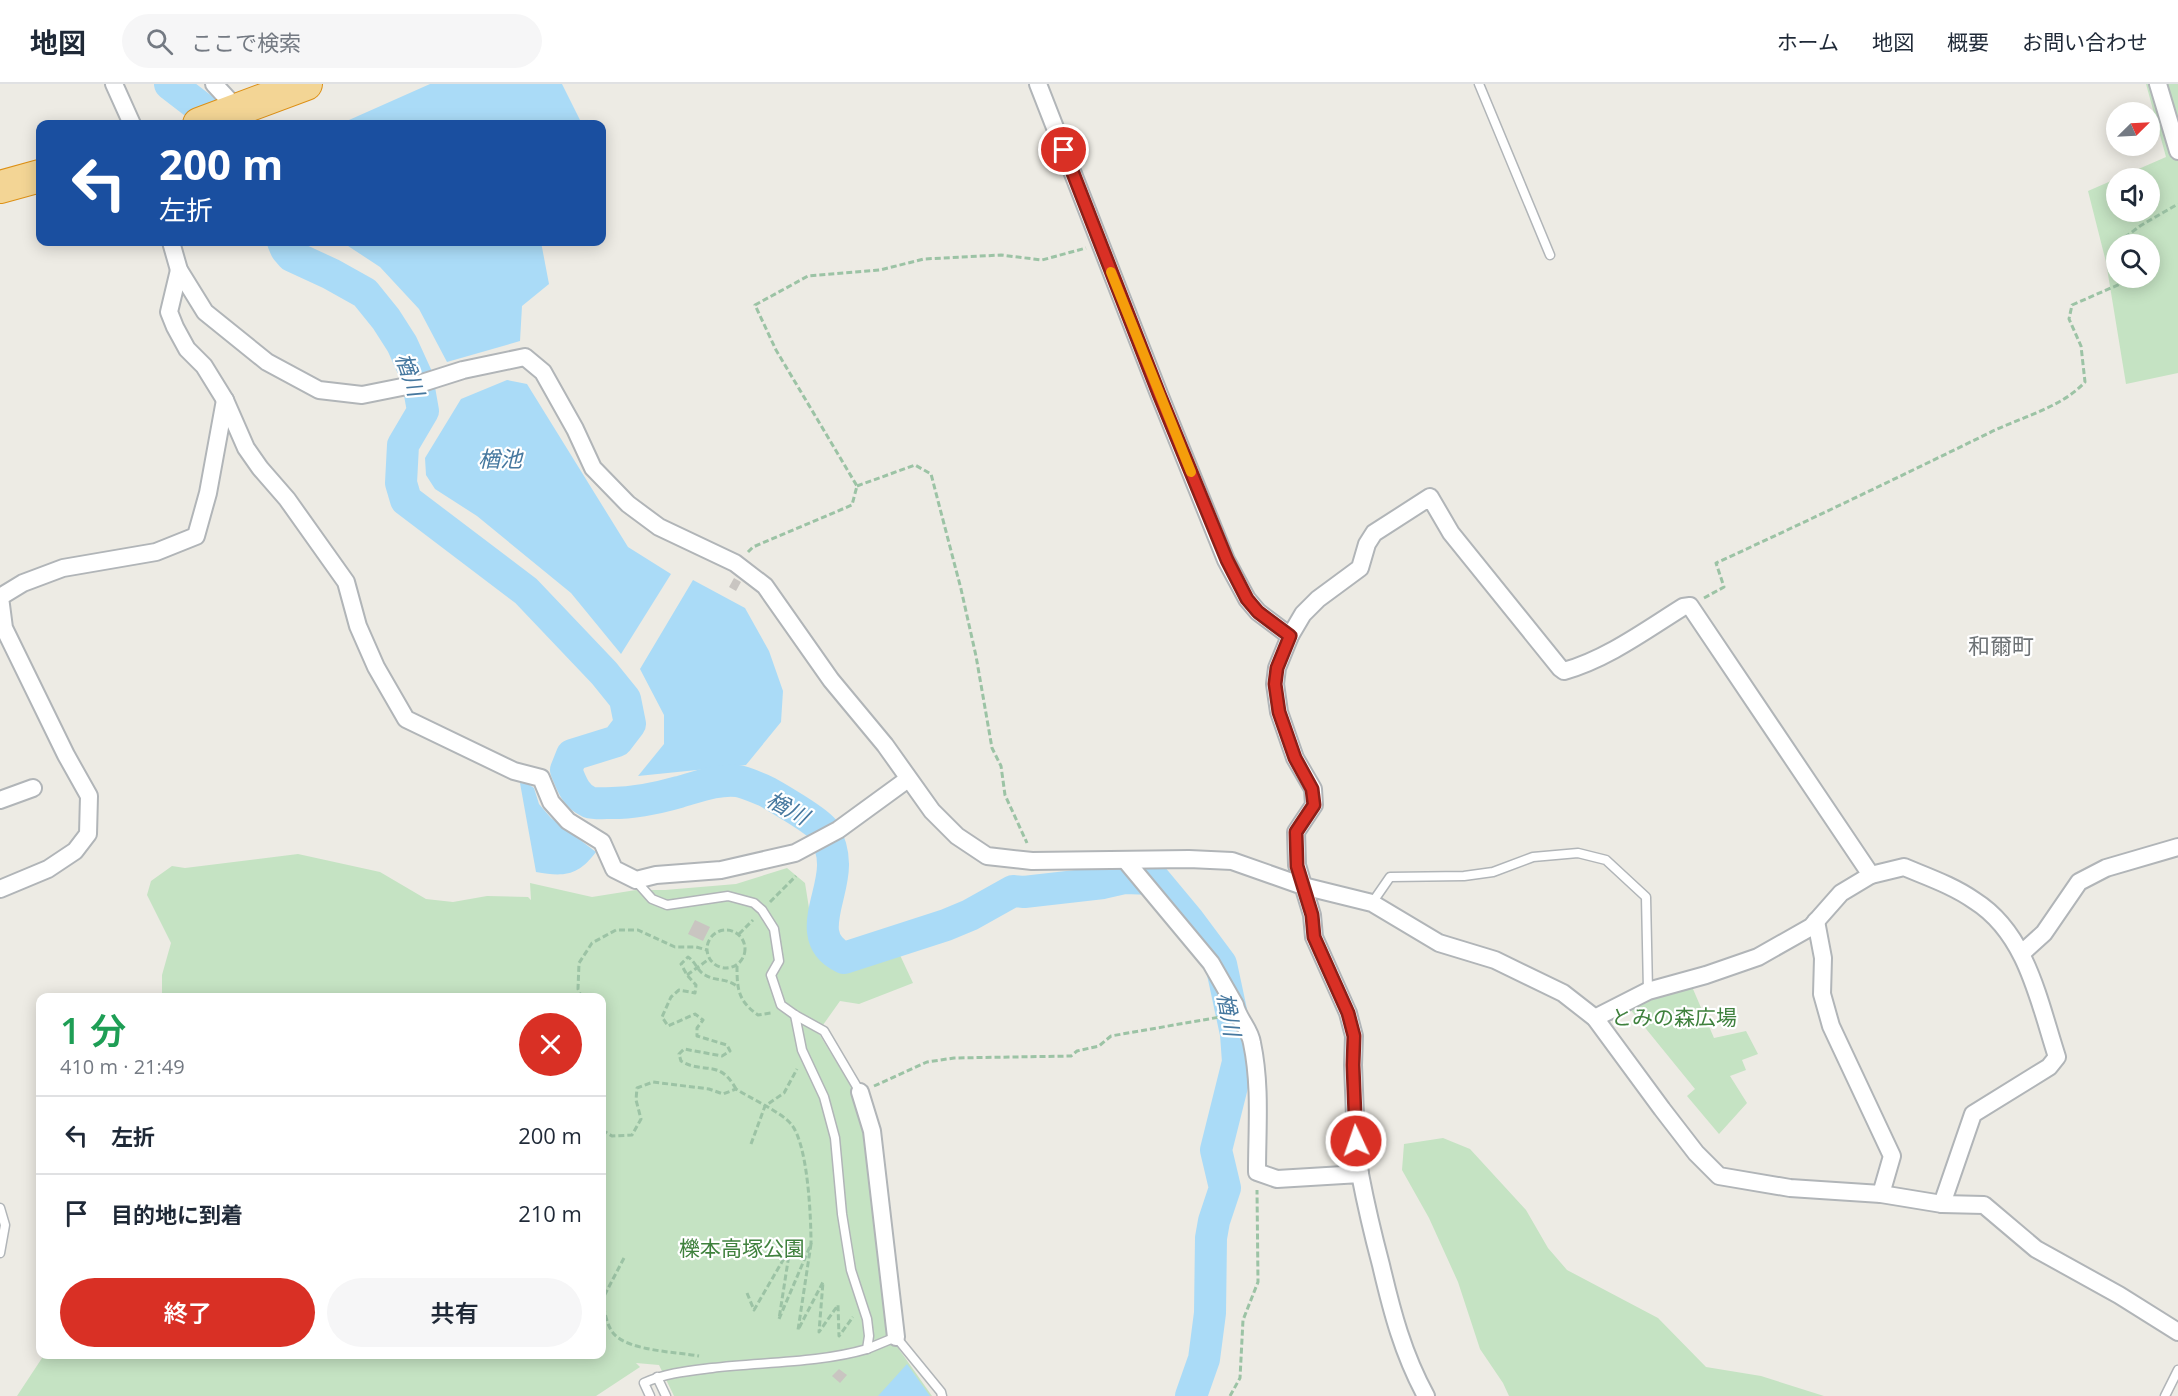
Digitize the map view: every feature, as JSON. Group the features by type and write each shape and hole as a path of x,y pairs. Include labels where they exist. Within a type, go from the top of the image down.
{"highway":[{"path":"211,120 306,84"},
{"path":"0,187 36,177"}],"street":[{"path":"114,84 130,120"},
{"path":"214,84 239,111"},
{"path":"1038,84 1227,560 1247,599 1258,612 1290,636"},
{"path":"2158,84 2178,151"},
{"path":"172,246 179,270 205,312 267,362 319,390 362,395 422,384 463,370 525,357 543,372 575,429 593,468 627,504 659,527 735,563 765,586 831,680 885,745 932,811 957,836 987,856 1032,861 1189,859 1232,861 1303,886 1371,903 1439,943 1495,960 1563,993 1595,1018 1696,1153 1719,1176 1790,1188 1881,1194 1942,1204 1984,1205 2036,1249 2119,1295 2178,1332"},
{"path":"179,270 170,312 187,349 204,366 225,400 246,448 287,499 346,582 358,627 376,667 406,718 514,771 542,778 551,802 568,821 602,842 614,869 636,880 656,875 721,870 795,853 844,826 908,779"},
{"path":"0,889 48,868 75,851 88,834 89,796 66,755 4,628 0,597 23,583 63,568 156,552 196,536 208,493 225,400"},
{"path":"1426,1396 1411,1368 1392,1311 1366,1205 1356,1141 1354,1036 1348,1013 1314,937 1312,915 1297,866 1296,832 1314,805 1312,789 1295,758 1279,712 1275,684 1277,668 1290,636 1303,614 1360,568 1367,544 1374,533 1404,511 1430,497 1451,533 1560,668 1564,670 1578,667 1619,647 1683,607 1690,606 1871,875"},
{"path":"0,800 33,788"},
{"path":"2022,953 2044,933 2079,882 2106,868 2178,847"},
{"path":"1126,861 1210,963 1251,1038 1257,1063 1259,1096 1257,1172 1277,1179 1360,1174"},
{"path":"1595,1018 1648,991 1706,975 1758,957 1811,927 1841,893 1871,875 1904,867 1976,901 2002,925 2022,953 2057,1057 2049,1067 1973,1114 1942,1204"},
{"path":"1816,921 1823,958 1822,994 1831,1026 1892,1156 1881,1194"},
{"path":"860,1092 872,1131 896,1337"}],"lane":[{"path":"1479,84 1551,255"},
{"path":"1371,903 1390,877 1464,876 1494,872 1533,857 1578,853 1606,860 1646,897 1648,991"},
{"path":"636,880 652,899 667,905 728,896 754,903 762,910 774,929 779,961 771,975 781,1005 824,1031 860,1092"},
{"path":"795,1015 802,1050 824,1096 835,1138 842,1214 851,1270 866,1314 869,1336 867,1349"},
{"path":"0,1208 5,1225 0,1253"},
{"path":"650,1396 644,1383 669,1374 844,1356 896,1337 942,1396"},
{"path":"2165,1396 2178,1370"},
{"path":"657,1377 666,1396"}],"path":[{"path":"2130,234 2178,204"},
{"path":"735,563 753,547 852,505 857,486 776,350 755,305 808,276 880,270 924,259 1001,255 1042,260 1100,244"},
{"path":"1690,606 1724,587 1716,563 1824,514 2073,394 2085,382 2081,346 2069,319 2072,305 2111,288"},
{"path":"857,486 915,465 931,474 964,600 992,748 1001,766 1005,795 1025,834 1032,861"},
{"path":"580,993 579,963 592,943 616,930 638,930 675,947 696,947 707,950"},
{"path":"722,930 731,930 739,934 746,950 744,959 737,966 727,969 717,967 709,959 707,950 708,942 714,934 722,930"},
{"path":"737,986 726,979 714,980 701,974 694,960 688,957 681,964 696,985 695,993 679,990 671,998 662,1017 668,1026 695,1014 703,1020 698,1028 697,1036 727,1045 730,1052 722,1056 684,1048 679,1054 681,1061 690,1066 720,1071 729,1077 736,1089 792,1125 802,1150 811,1208 811,1244 798,1330 823,1282 819,1332 838,1305 839,1336 855,1315 866,1314"},
{"path":"687,975 709,959"},
{"path":"737,966 737,986 745,1006 758,1015 776,1013 781,1005"},
{"path":"860,1092 927,1062 954,1058 1071,1056 1077,1051 1099,1046 1111,1036 1220,1017 1236,1011"},
{"path":"751,1144 765,1106 784,1093 796,1074 802,1050"},
{"path":"606,1132 612,1136 632,1135 641,1119 636,1100 637,1088 653,1082 709,1089 723,1094 736,1089"},
{"path":"1230,1396 1240,1378 1243,1320 1258,1282 1257,1172"},
{"path":"747,1293 754,1310 790,1248 779,1319 811,1244"},
{"path":"606,1292 624,1258"},
{"path":"606,1319 615,1335 631,1345 708,1357"}],"green space":[{"path":"2146,84 2178,84 2178,373 2126,384 2110,288 2160,288 2160,234 2106,234 2106,262 2088,191 2106,183 2106,222 2160,222 2160,168 2141,168 2166,157 2160,135 2160,102 2151,102"},
{"name":"櫟本高塚公園","path":"298,854 380,872 426,899 453,902 487,896 528,897 531,900 530,883 592,897 636,890 736,884 787,868 805,883 815,946 851,970 899,953 913,983 859,1004 840,1001 818,1032 857,1096 870,1146 889,1314 896,1345 932,1396 674,1396 659,1365 636,1363 640,1367 596,1396 17,1396 41,1359 606,1359 606,993 162,993 162,975 171,943 147,895 151,881 172,866 185,868"},
{"name":"とみの森広場","path":"1690,982 1714,1038 1746,1031 1758,1054 1742,1060 1746,1070 1730,1076 1747,1103 1719,1134 1687,1096 1695,1089 1625,1003"},
{"path":"1443,1138 1470,1149 1526,1210 1548,1248 1567,1270 1658,1318 1706,1367 1761,1376 1824,1396 1509,1396 1480,1349 1458,1282 1429,1218 1402,1170 1404,1144"}],"water":[{"path":"430,84 562,84 580,120 349,120"},
{"path":"348,246 542,246 549,284 522,306 520,341 447,362 419,309 380,267"},
{"name":"楢池","path":"507,380 527,384 628,547 671,574 621,654 571,593 477,516 435,489 426,475 425,458 461,399"},
{"path":"693,580 745,608 769,651 783,691 781,722 746,765 638,776 664,744 664,715 640,669"},
{"path":"520,783 534,788 539,804 551,818 596,852 583,866 563,874 536,872"},
{"path":"907,1364 930,1396 878,1396"}],"building":[{"path":"734,578 741,582 736,591 729,587"},
{"path":"695,920 710,927 703,941 688,934"},
{"path":"839,1369 847,1375 840,1383 832,1376"}],"waterway":[{"name":"楢川","path":"170,84 217,120"},
{"name":"楢川","path":"285,246 292,256 365,293 402,344 417,377 423,411 403,445 401,483 406,500 526,591 604,673 625,699 630,724 617,741 572,755 566,770 574,788 584,799 597,803 637,801 730,781 763,790 805,815 823,829 829,842 833,864 823,929 825,940 832,950 844,958 946,925 970,915 1013,891 1024,892 1103,883 1125,878 1154,879 1189,921 1221,964 1236,1034 1238,1062 1216,1150 1225,1188 1211,1238 1210,1313 1204,1359 1191,1396"}],"slow traffic":[{"path":"1111,272 1191,472"}],"district":[{"name":"和爾町","path":"2001,645"}],"route":[{"path":"1064,150 1159,394 1227,560 1247,599 1258,612 1290,636 1277,668 1275,684 1279,712 1295,758 1312,789 1314,805 1296,832 1297,866 1312,915 1314,937 1348,1013 1354,1036 1356,1141"}]}
